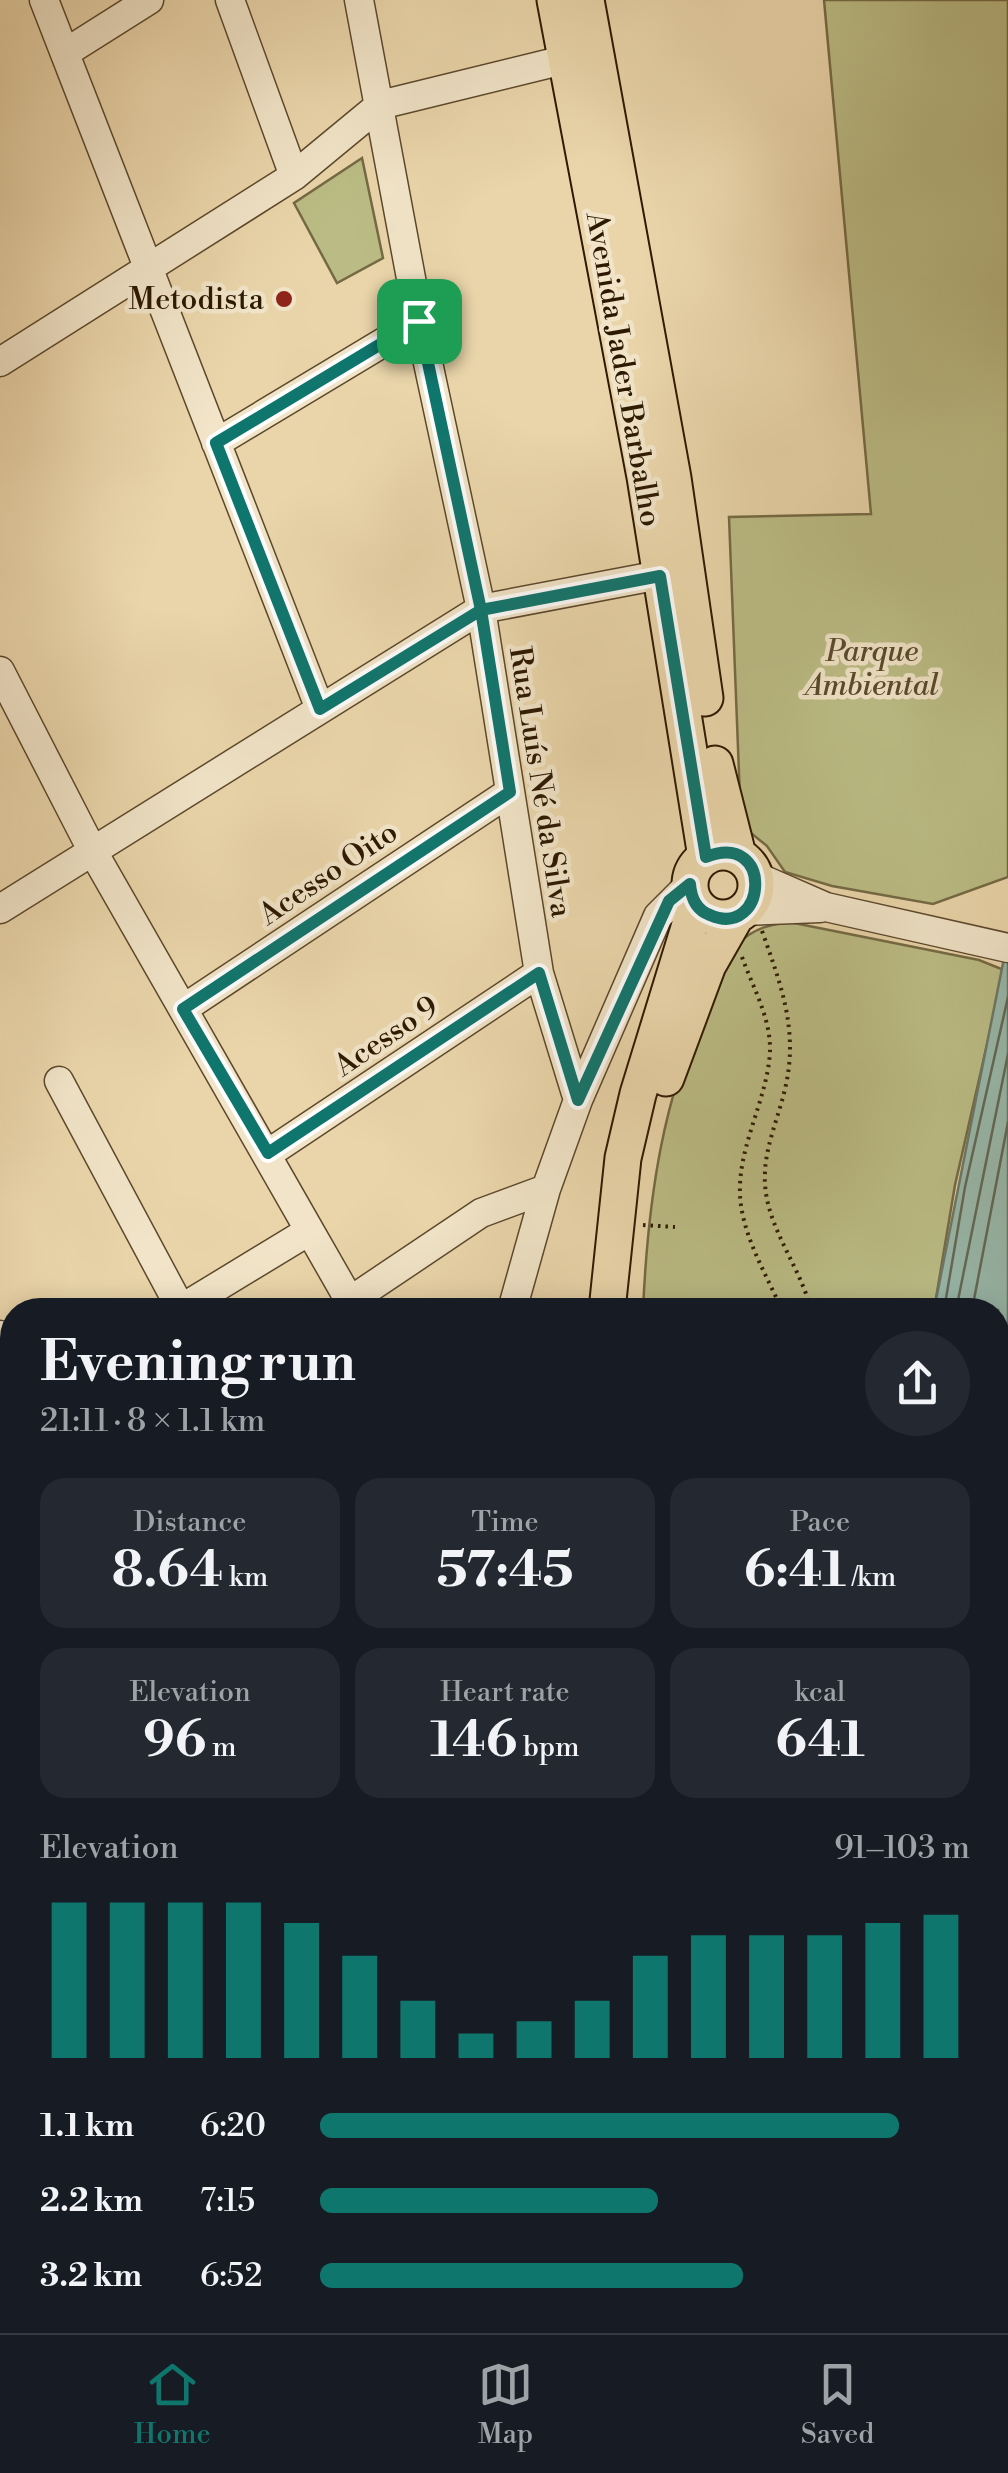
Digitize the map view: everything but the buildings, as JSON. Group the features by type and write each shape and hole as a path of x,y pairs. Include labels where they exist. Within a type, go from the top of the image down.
{"main road":[{"name":"Avenida Jader Barbalho","path":"554,0 581,56"},
{"name":"Avenida Jader Barbalho","path":"586,0 581,56 673,570 717,875"},
{"path":"717,875 714,918 744,925"},
{"path":"630,1298 634,1226 658,1102 708,965 744,925 755,895 717,875"},
{"path":"608,1298 623,1158 638,1094 717,875"}],"street":[{"path":"44,0 320,709"},
{"path":"65,53 149,0"},
{"path":"230,0 294,176"},
{"name":"Rua Luís Né da Silva","path":"359,0 419,321 481,610 539,973 578,1100"},
{"path":"0,362 294,176 380,105 581,56"},
{"path":"216,443 419,321"},
{"path":"0,909 481,610 673,570"},
{"path":"0,671 92,850 347,1298"},
{"name":"Acesso Oito","path":"183,1009 510,792"},
{"path":"511,1298 578,1100 658,916 717,875 826,907 994,945"},
{"path":"744,925 826,907"},
{"name":"Acesso 9","path":"268,1153 539,973"},
{"path":"60,1081 174,1298"},
{"path":"363,1298 481,1213 546,1189"},
{"path":"200,1298 309,1231"}],"path":[{"path":"744,925 767,1019 770,1049 742,1162 741,1206 745,1225 777,1298"},
{"path":"744,925 789,1006 790,1048 764,1171 769,1212 807,1298"},
{"path":"732,1206 741,1206"},
{"path":"634,1226 676,1227"}],"green space":[{"name":"Parque Ambiental","path":"824,0 1008,0 1008,877 933,904 832,886 785,872 767,846 741,825 729,517 871,514"},
{"path":"362,158 383,258 337,283 294,203"},
{"path":"789,922 979,960 1004,970 955,1185 936,1298 644,1298 654,1186 682,1066 736,947 757,930"}],"water":[{"path":"1008,938 1008,1298 936,1298"}],"place":[{"name":"Metodista","path":"284,299"}],"route":[{"path":"419,321 216,443 320,709 481,610 660,576 706,857 727,852 746,860 756,876 755,895 744,911 725,918 704,913 691,895 690,884 669,901 658,916 578,1100 539,973 268,1153 183,1009 510,792 481,610 419,321"}]}
